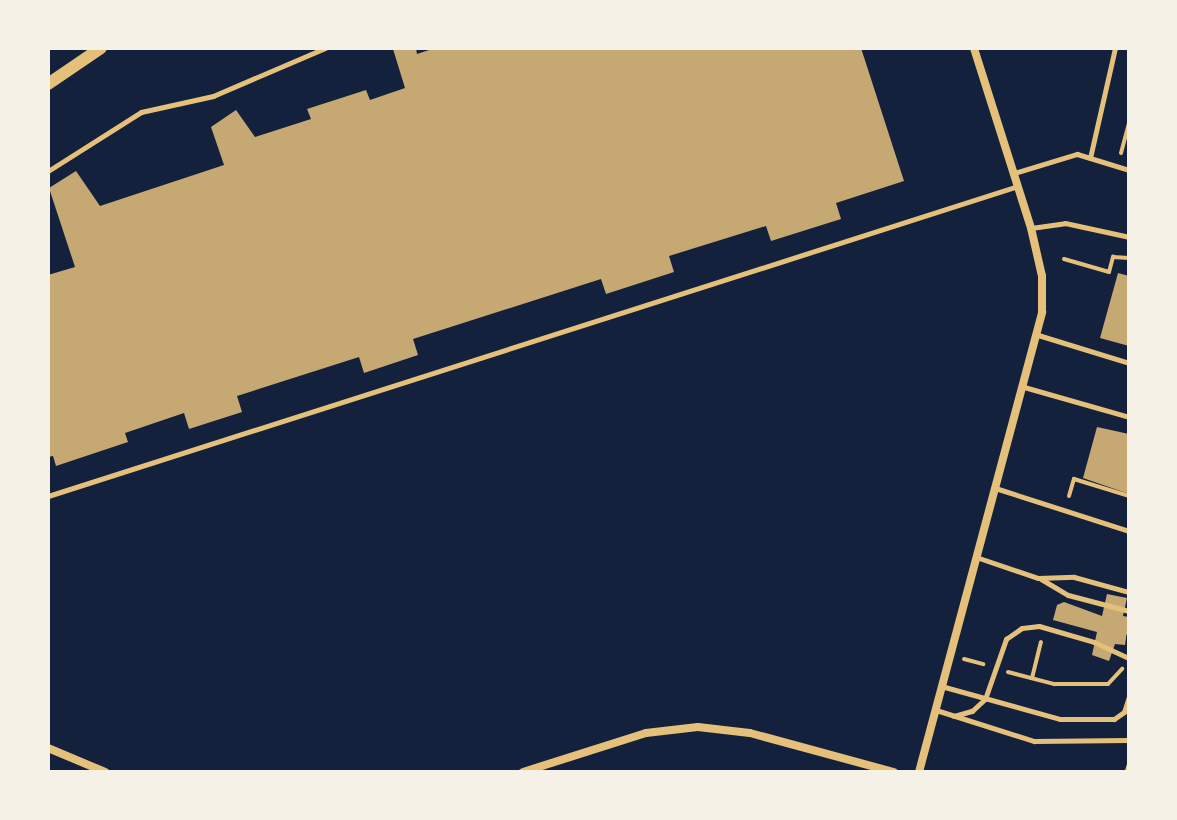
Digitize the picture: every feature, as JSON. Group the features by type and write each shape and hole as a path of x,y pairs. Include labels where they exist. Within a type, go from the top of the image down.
{"street":[{"path":"48,84 101,48"},
{"path":"919,772 1038,335 1042,276 1031,228 974,48"},
{"path":"523,772 646,733 698,727 750,733 894,772"},
{"path":"48,748 105,772"}],"lane":[{"path":"48,171 141,112 213,96 325,48"},
{"path":"1090,158 1115,48"},
{"path":"1014,173 1071,154 1129,170"},
{"path":"48,496 1018,186"},
{"path":"1031,228 1076,224 1129,237"},
{"path":"1038,335 1129,363"},
{"path":"1024,387 1129,417"},
{"path":"995,488 1129,531"},
{"path":"976,557 1038,578 1068,595 1129,611"},
{"path":"1038,578 1074,577 1129,592"},
{"path":"954,716 972,711 985,699 1006,639 1022,628 1039,626 1105,644 1129,658"},
{"path":"941,686 1041,716 1106,720 1124,712 1129,697"},
{"path":"935,710 1046,742 1129,740"}],"path":[{"path":"1117,166 1129,124"},
{"path":"1064,259 1109,272 1113,257 1129,258"},
{"path":"1065,510 1074,479 1129,496"},
{"path":"1032,678 1043,636"},
{"path":"950,655 989,666"},
{"path":"1003,670 1054,684 1108,684 1123,666"}],"building":[{"path":"416,48 417,54 435,48 861,48 904,181 836,203 841,219 771,241 766,226 669,256 674,272 606,294 601,279 413,339 418,355 364,373 359,357 237,396 242,412 189,429 184,413 125,433 128,442 56,466 53,456 48,457 48,275 75,267 49,188 76,171 100,206 224,165 211,127 236,110 255,137 311,119 307,109 366,90 370,100 405,88 393,49"},
{"path":"1118,273 1129,276 1129,346 1100,338"},
{"path":"1097,427 1129,434 1129,494 1083,478"},
{"path":"1107,594 1127,598 1123,616 1129,617 1125,645 1115,644 1109,661 1092,655 1097,632 1053,620 1057,605 1064,602 1102,616"}]}
